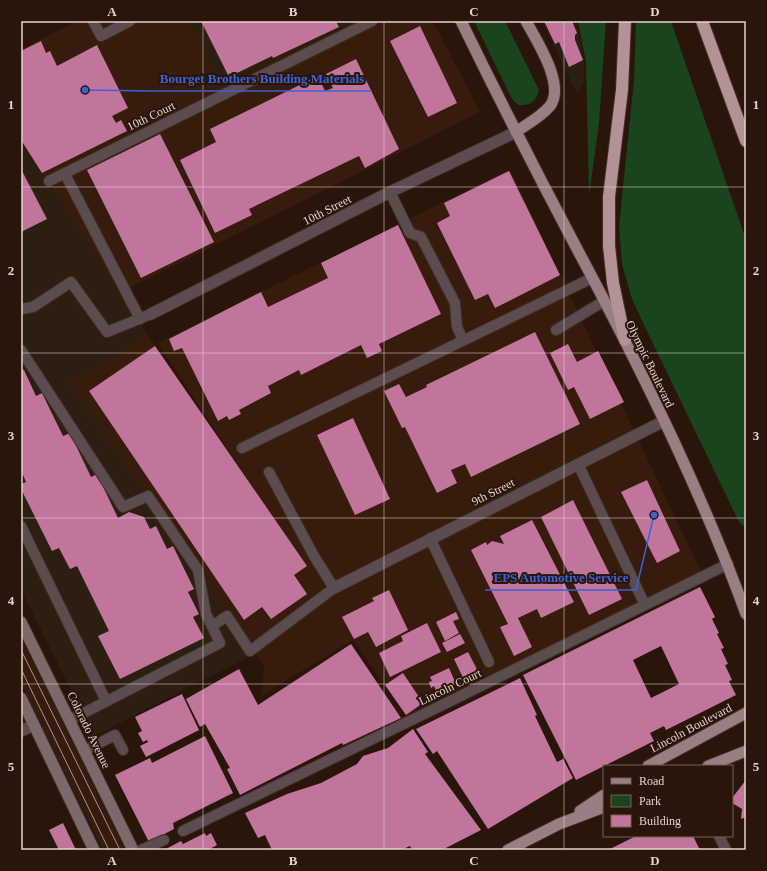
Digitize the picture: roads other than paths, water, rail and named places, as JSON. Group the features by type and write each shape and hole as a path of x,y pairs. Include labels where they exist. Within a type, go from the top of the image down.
{"highway":[{"path":"625,21 622,90 609,197 609,246 613,283 625,340"},
{"path":"702,21 746,141"}],"main road":[{"name":"Olympic Boulevard","path":"461,21 516,132 625,340 664,421 728,564 746,614"},
{"path":"516,132 541,115 551,105 555,93 549,64 526,21"},
{"name":"Colorado Avenue","path":"21,622 133,850"},
{"path":"21,698 94,850"},
{"name":"Lincoln Boulevard","path":"650,765 746,713"},
{"path":"711,765 746,751"},
{"path":"508,850 559,824 603,796"},
{"path":"559,824 603,807"}],"street":[{"name":"10th Street","path":"145,316 390,192 516,132"},
{"name":"9th Street","path":"334,588 430,538 664,421"},
{"path":"21,732 34,725"}],"lane":[{"path":"93,21 101,36 130,21"},
{"name":"10th Court","path":"49,181 372,21"},
{"path":"21,309 33,307 71,282 108,332 145,316 65,174"},
{"path":"390,192 410,233 421,237 455,303 457,327 463,340"},
{"path":"242,448 592,278"},
{"path":"556,330 604,301"},
{"path":"21,350 123,507 148,496 198,570 206,614 220,643 70,720"},
{"path":"578,464 645,605"},
{"path":"212,626 228,616 250,651 334,588 314,556 269,472"},
{"path":"21,526 106,702"},
{"path":"430,538 489,662"},
{"name":"Lincoln Court","path":"183,831 728,564"},
{"path":"84,751 115,735 123,750"},
{"path":"720,837 726,850"},
{"path":"141,850 164,840"}],"tram line":[{"path":"21,650 120,850"},
{"path":"21,669 109,850"}],"place":[{"name":"Bourget Brothers Building Materials","path":"85,90"},
{"name":"EPS Automotive Service","path":"654,515"}]}
